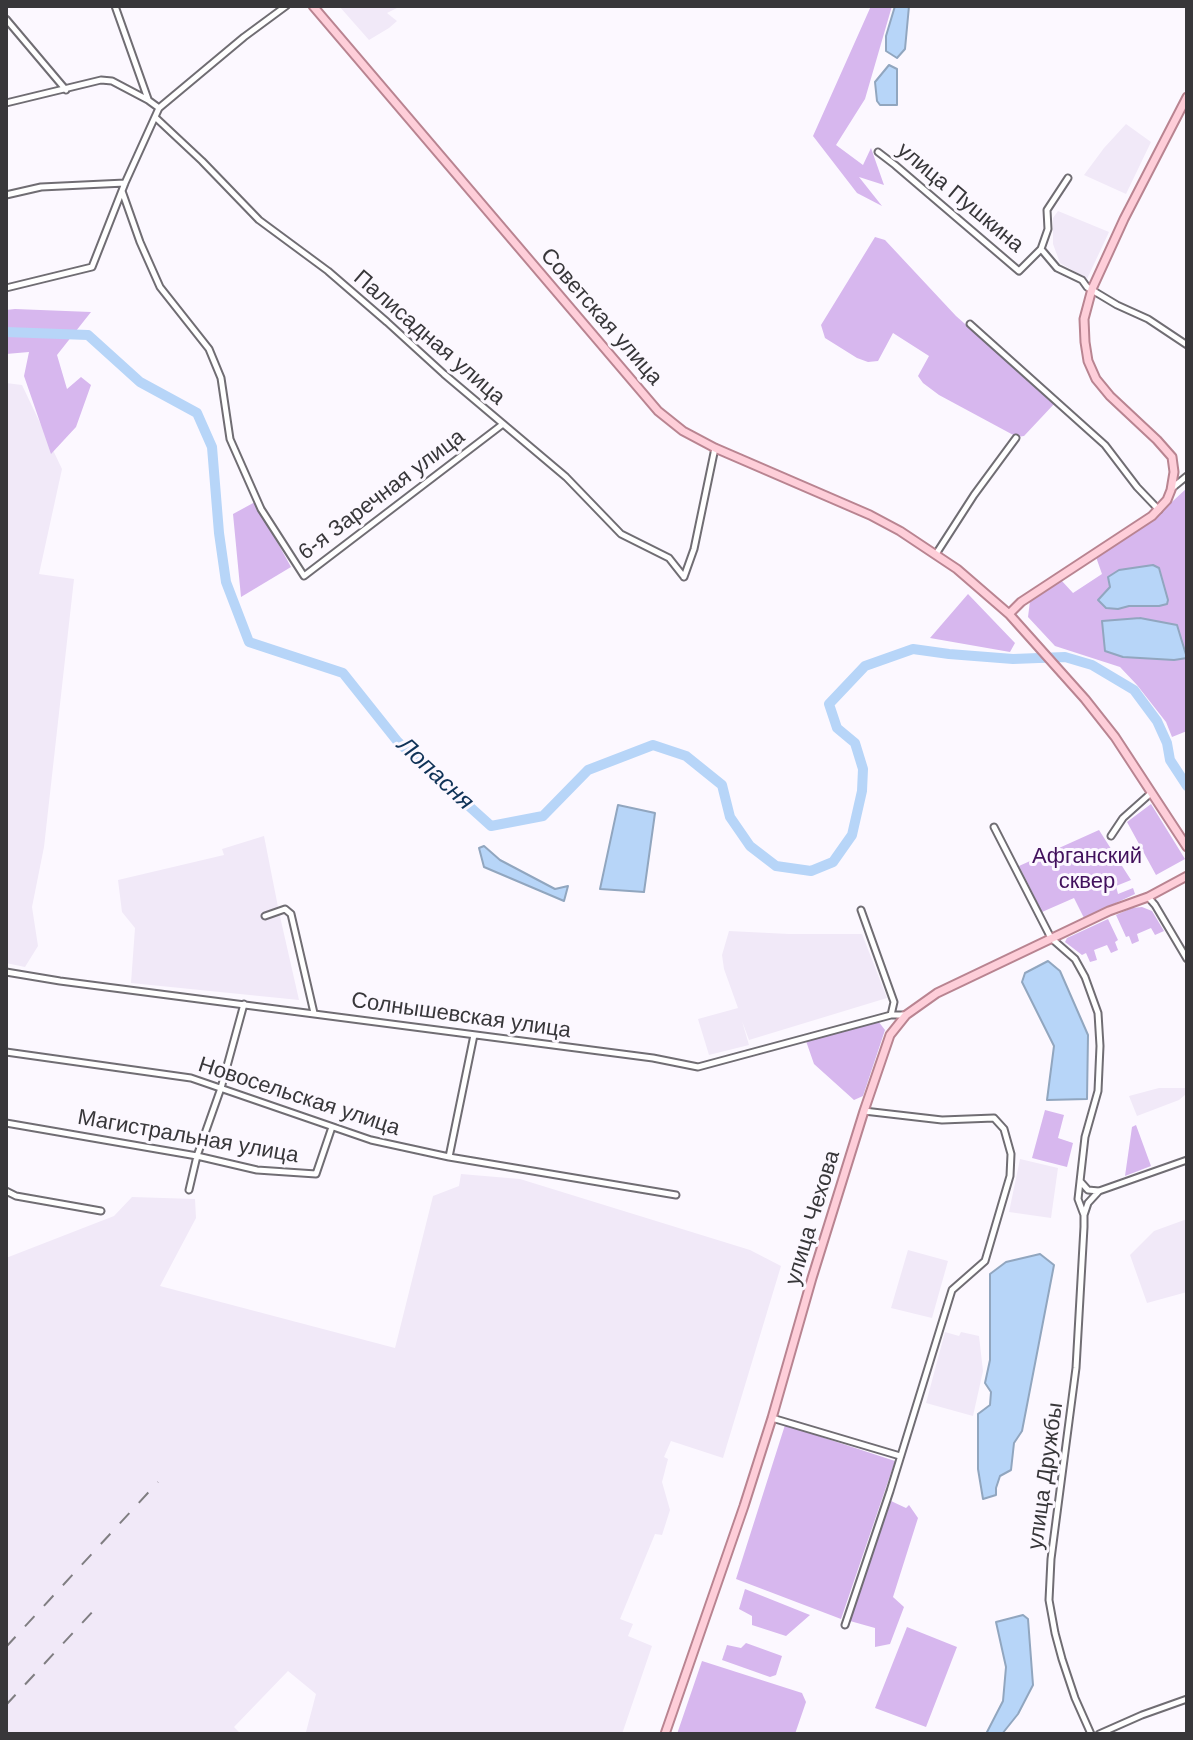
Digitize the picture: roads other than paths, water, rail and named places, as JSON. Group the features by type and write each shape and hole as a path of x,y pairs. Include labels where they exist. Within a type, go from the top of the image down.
{"main road":[{"name":"Советская улица","path":"313,6 658,411 683,431 715,448 870,515 957,569 1009,614 1085,699 1115,737 1187,847"},
{"path":"1009,614 1021,602 1152,516 1167,500 1171,490 1174,472 1172,457 1096,379 1088,361 1084,319 1092,289 1124,219 1187,97"},
{"name":"улица Чехова","path":"665,1734 772,1418 812,1278 890,1035 906,1015 937,993 1109,911 1148,897 1187,876"}],"street":[{"path":"115,6 148,100"},
{"path":"6,288 92,267 159,108 286,6"},
{"path":"6,19 66,90"},
{"path":"6,103 101,80 112,81 159,108"},
{"name":"Палисадная улица","path":"155,117 259,220 328,271 566,477 621,534 669,558 684,577 694,549 715,448"},
{"name":"улица Пушкина","path":"878,152 1019,271 1041,249 1057,268 1082,280 1087,287 1117,305 1148,319 1187,345"},
{"path":"1041,249 1048,229 1047,210 1068,178"},
{"path":"6,195 41,187 125,183"},
{"name":"6-я Заречная улица","path":"122,191 160,287 209,349 221,378 230,439 261,509 304,576 503,424"},
{"path":"970,324 1105,445 1159,510"},
{"path":"936,554 1016,438"},
{"path":"1171,490 1187,476"},
{"path":"1111,836 1123,818 1152,792"},
{"name":"улица Дружбы","path":"994,827 1051,938 1075,959 1092,992 1098,1013 1098,1091 1085,1137 1078,1199 1084,1215"},
{"path":"1148,897 1187,959"},
{"path":"265,916 285,909 291,914 314,1013"},
{"path":"861,910 894,1002 891,1015"},
{"name":"Солнышевская улица","path":"6,972 653,1058 698,1067 891,1015 906,1015"},
{"path":"189,1190 244,1004"},
{"path":"449,1157 474,1035"},
{"name":"Новосельская улица","path":"6,1052 191,1078 371,1140 449,1157 676,1195"},
{"path":"845,1625 952,1290 985,1261 1010,1176 1011,1154 1004,1129 994,1118 942,1120 864,1111"},
{"name":"Магистральная улица","path":"6,1123 197,1156 257,1170 316,1174 332,1127"},
{"path":"1080,1180 1088,1190 1099,1191 1187,1160"},
{"path":"6,1191 16,1196 101,1211"},
{"name":"улица Дружбы","path":"1091,1734 1062,1659 1049,1600 1051,1557 1076,1368 1084,1215 1088,1203 1099,1191"},
{"path":"772,1418 900,1456"},
{"path":"1099,1734 1187,1699"}],"water":[{"path":"895,6 909,6 905,49 897,58 886,51 886,36"},
{"path":"889,65 897,69 897,105 880,105 875,82"},
{"path":"1153,565 1159,568 1167,604 1118,609 1106,608 1098,600 1110,587 1108,577 1119,570"},
{"path":"1140,618 1177,625 1187,658 1123,657 1105,651 1102,621"},
{"path":"618,805 655,813 644,892 600,889"},
{"path":"484,846 500,860 555,889 568,886 564,901 484,867 479,848"},
{"path":"1048,961 1060,971 1088,1035 1087,1099 1047,1100 1054,1046 1022,982 1025,973"},
{"path":"1040,1254 1054,1265 1022,1431 1014,1443 1011,1470 1000,1476 996,1495 983,1499 978,1469 978,1414 990,1405 991,1392 985,1383 990,1360 990,1274 1006,1262"},
{"path":"1023,1615 1028,1619 1033,1685 1018,1714 1002,1734 986,1734 1003,1701 1006,1667 996,1622"}],"waterway":[{"name":"Лопасня","path":"6,332 88,335 140,382 197,413 212,447 226,582 249,642 343,673 398,742 491,826 543,816 588,770 653,745 686,756 722,785 730,817 750,846 776,866 811,871 833,862 852,835 862,791 863,769 855,743 837,728 829,704 865,666 913,649 1013,659 1065,657 1092,665 1134,690 1157,721 1167,743 1170,760 1187,786"}],"railway":[{"path":"6,1647 158,1482"},
{"path":"6,1705 96,1608"}],"park label":[{"name":"Афганский сквер","path":"1087,870"}]}
